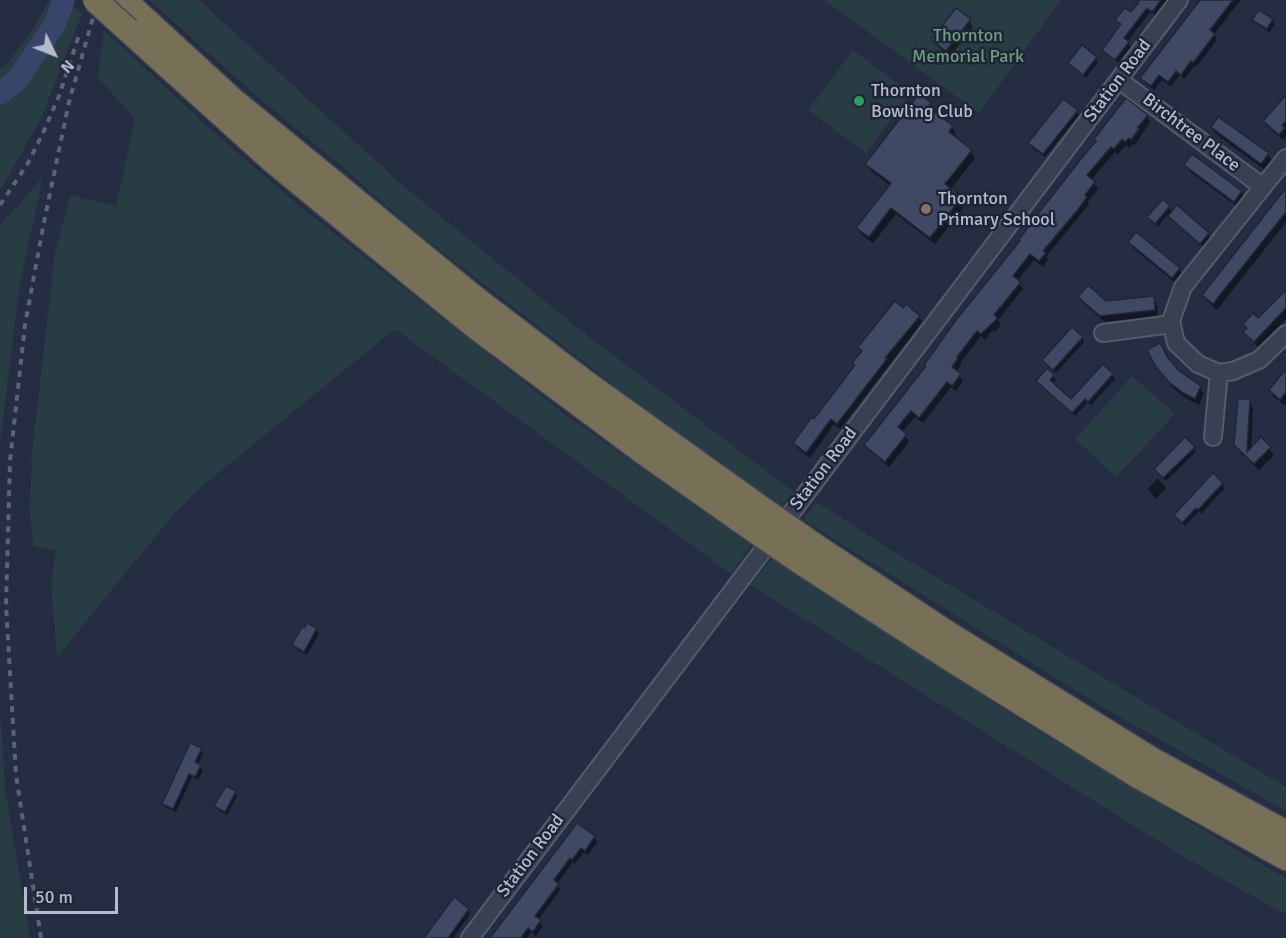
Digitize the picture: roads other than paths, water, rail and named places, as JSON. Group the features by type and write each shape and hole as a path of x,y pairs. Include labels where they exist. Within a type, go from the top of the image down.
{"highway":[{"path":"94,0 131,15 466,291 594,389 746,511 813,557 944,655 1138,776 1286,858"},
{"path":"813,557 952,636 1151,759 1286,833"}],"street":[{"name":"Station Road","path":"470,938 1179,0"},
{"name":"Birchtree Place","path":"1119,80 1263,186"},
{"path":"1286,158 1183,287 1171,321 1176,343 1198,364 1219,373 1233,372 1259,360 1286,334"},
{"path":"1103,333 1172,324"},
{"path":"1213,437 1219,373"}],"waterway":[{"path":"0,94 16,81 54,26 64,0"}],"railway":[{"path":"41,938 16,775 6,605 10,461 25,325 43,227 69,102 98,0"},
{"path":"0,205 28,163 43,133 59,96 80,32"}],"place":[{"name":"Thornton Bowling Club","path":"859,101"},
{"name":"Thornton Primary School","path":"926,209"}],"park label":[{"name":"Thornton Memorial Park","path":"968,46"}]}
